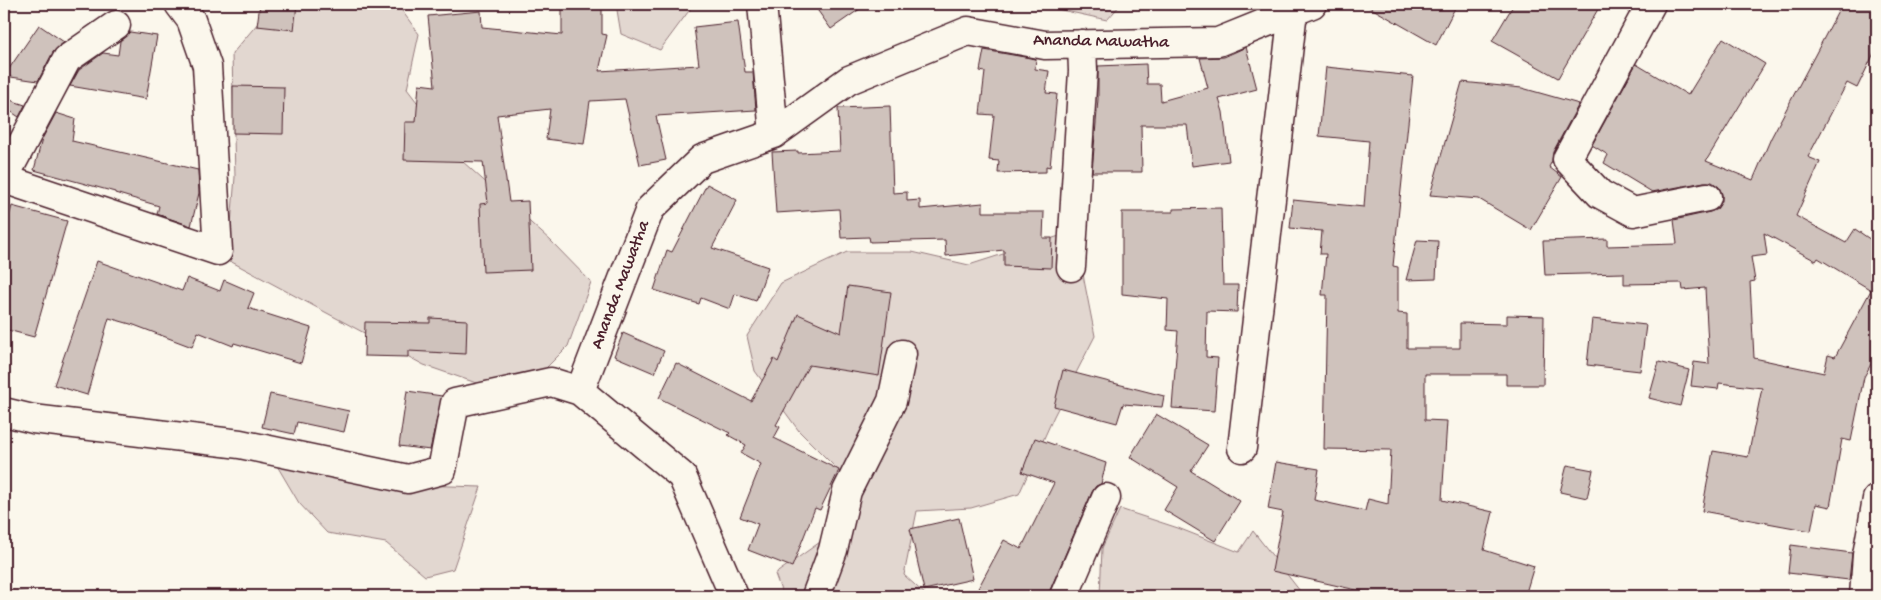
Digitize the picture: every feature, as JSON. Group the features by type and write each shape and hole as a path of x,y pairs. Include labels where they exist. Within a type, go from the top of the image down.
{"street":[{"path":"116,25 67,59 4,179 218,251 207,66 191,20 179,4"},
{"path":"762,4 774,134"},
{"path":"1651,4 1567,159 1600,194 1633,212 1707,197"},
{"path":"1242,448 1303,8"},
{"name":"Ananda Mawatha","path":"580,392 650,209 702,159 774,134 849,80 968,30 1044,45 1218,42 1303,8"},
{"path":"1071,267 1083,72 1082,44"},
{"path":"816,596 833,550 847,492 892,401 902,354"},
{"path":"4,412 33,419 240,444 408,479 442,470 455,403 551,382 580,392 682,476 734,596"},
{"path":"1064,596 1106,498"},
{"path":"1864,596 1867,556 1877,499"}],"shaded area":[{"path":"274,4 397,4 419,34 407,89 462,161 551,241 591,282 568,346 517,397 424,365 228,260 235,177 232,54"},
{"path":"616,4 694,4 660,50 621,34"},
{"path":"1034,4 1121,4 1107,20"},
{"path":"1078,230 1084,280 1095,336 1054,416 1019,494 971,508 917,511 904,575 927,596 783,596 775,574 837,530 857,489 799,431 755,371 747,336 781,283 847,252 912,252 969,265"},
{"path":"276,464 419,485 481,487 453,569 425,576 386,543 327,533 299,503"},
{"path":"1120,509 1178,528 1239,552 1253,531 1300,591 1301,596 1100,596 1102,548"}],"building":[{"path":"260,4 297,4 294,30 257,26"},
{"path":"562,4 602,4 602,34 607,35 599,71 699,65 694,27 738,22 745,72 753,72 756,110 656,116 666,160 640,165 625,99 590,101 584,144 546,139 550,109 497,115 509,202 528,201 531,270 483,272 480,204 488,203 483,162 404,160 405,122 416,122 419,84 435,86 428,16 481,11 482,27 562,35"},
{"path":"813,4 867,4 831,29"},
{"path":"1364,4 1457,4 1436,45"},
{"path":"1514,4 1601,4 1558,78 1492,41"},
{"path":"1842,4 1877,4 1877,47 1857,88 1847,83 1808,157 1820,162 1796,216 1846,243 1855,229 1877,244 1877,353 1864,377 1851,441 1842,439 1830,507 1816,504 1811,531 1702,511 1713,451 1748,457 1762,388 1719,383 1718,389 1691,386 1694,362 1709,364 1705,288 1683,290 1682,283 1624,284 1624,273 1545,275 1543,241 1607,239 1607,246 1677,244 1674,220 1710,212 1717,209 1722,201 1719,187 1712,182 1652,192 1604,163 1608,155 1592,145 1636,64 1688,95 1723,38 1765,64 1706,161 1753,180 1771,138","holes":["1764,233 1816,261 1818,258 1871,290 1835,357 1828,355 1824,373 1754,358 1750,282 1755,281 1751,257 1767,255"]},
{"path":"39,25 64,42 53,52 38,81 4,76"},
{"path":"130,32 157,36 146,99 70,86 79,70 103,53 118,55 120,41"},
{"path":"1246,47 1257,89 1219,99 1223,112 1229,161 1192,166 1187,125 1141,125 1142,172 1092,172 1098,99 1098,66 1146,64 1147,84 1160,84 1161,101 1208,88 1200,58 1224,57"},
{"path":"984,50 1036,59 1035,69 1049,71 1046,93 1057,94 1050,167 1046,166 1046,172 998,173 999,161 989,160 994,115 980,114 985,72 980,71"},
{"path":"1326,67 1413,76 1393,266 1398,267 1398,313 1407,314 1407,348 1460,348 1460,323 1507,324 1507,315 1544,316 1543,385 1506,385 1506,374 1425,374 1425,420 1447,421 1442,500 1493,512 1484,550 1534,566 1525,596 1383,596 1272,571 1283,512 1268,509 1276,462 1319,469 1314,500 1365,511 1368,499 1388,504 1391,450 1324,449 1327,295 1322,295 1326,254 1320,254 1322,231 1290,228 1293,200 1364,207 1369,141 1319,136"},
{"path":"1462,82 1522,88 1579,104 1553,152 1549,167 1562,177 1531,230 1479,199 1430,195"},
{"path":"233,86 284,87 283,134 233,133"},
{"path":"4,98 25,105 19,117 4,107"},
{"path":"890,106 893,193 907,192 907,201 920,200 920,209 983,203 983,212 1044,212 1043,238 1052,238 1051,268 1004,266 1004,250 946,256 945,240 870,242 869,237 841,238 839,209 776,213 772,152 840,151 838,108"},
{"path":"56,113 75,119 72,141 198,170 199,193 191,226 157,214 159,206 34,170 42,139"},
{"path":"707,184 737,200 712,248 768,267 756,301 735,294 730,309 701,298 699,304 654,290 667,250 672,252"},
{"path":"12,206 67,221 34,337 4,329 4,234"},
{"path":"1221,208 1223,285 1238,285 1237,312 1207,311 1206,357 1218,358 1214,411 1172,408 1178,331 1167,330 1168,299 1122,294 1122,212 1173,212 1173,209"},
{"path":"1417,240 1438,241 1436,279 1406,280"},
{"path":"97,261 182,291 187,278 220,291 224,280 254,293 248,308 311,328 301,363 234,343 233,346 198,332 192,347 134,325 109,318 87,395 54,385"},
{"path":"848,286 891,292 879,376 809,365 776,425 780,427 774,438 839,470 820,510 815,508 792,567 748,550 758,524 740,517 761,464 741,453 746,445 728,435 730,433 659,398 676,363 751,401 774,359 778,362 798,314 841,333"},
{"path":"430,318 467,320 466,354 408,351 408,357 364,356 365,322 430,323"},
{"path":"1592,319 1646,325 1640,371 1587,365"},
{"path":"623,333 664,351 654,373 614,356"},
{"path":"1659,362 1689,370 1680,406 1649,398"},
{"path":"1063,370 1164,396 1162,407 1123,404 1117,423 1054,406"},
{"path":"407,391 442,396 430,450 399,446"},
{"path":"270,394 349,411 344,432 297,422 294,434 262,427"},
{"path":"1156,414 1208,445 1191,471 1240,501 1215,541 1164,510 1178,487 1130,457"},
{"path":"1035,438 1106,463 1101,484 1096,486 1092,492 1049,596 974,596 1004,540 1021,549 1054,483 1022,472"},
{"path":"1567,465 1593,470 1587,498 1560,492"},
{"path":"959,518 973,579 924,590 910,529"},
{"path":"1791,545 1852,553 1849,580 1788,573"}],"waterway":[{"path":"4,595 25,596"}]}
